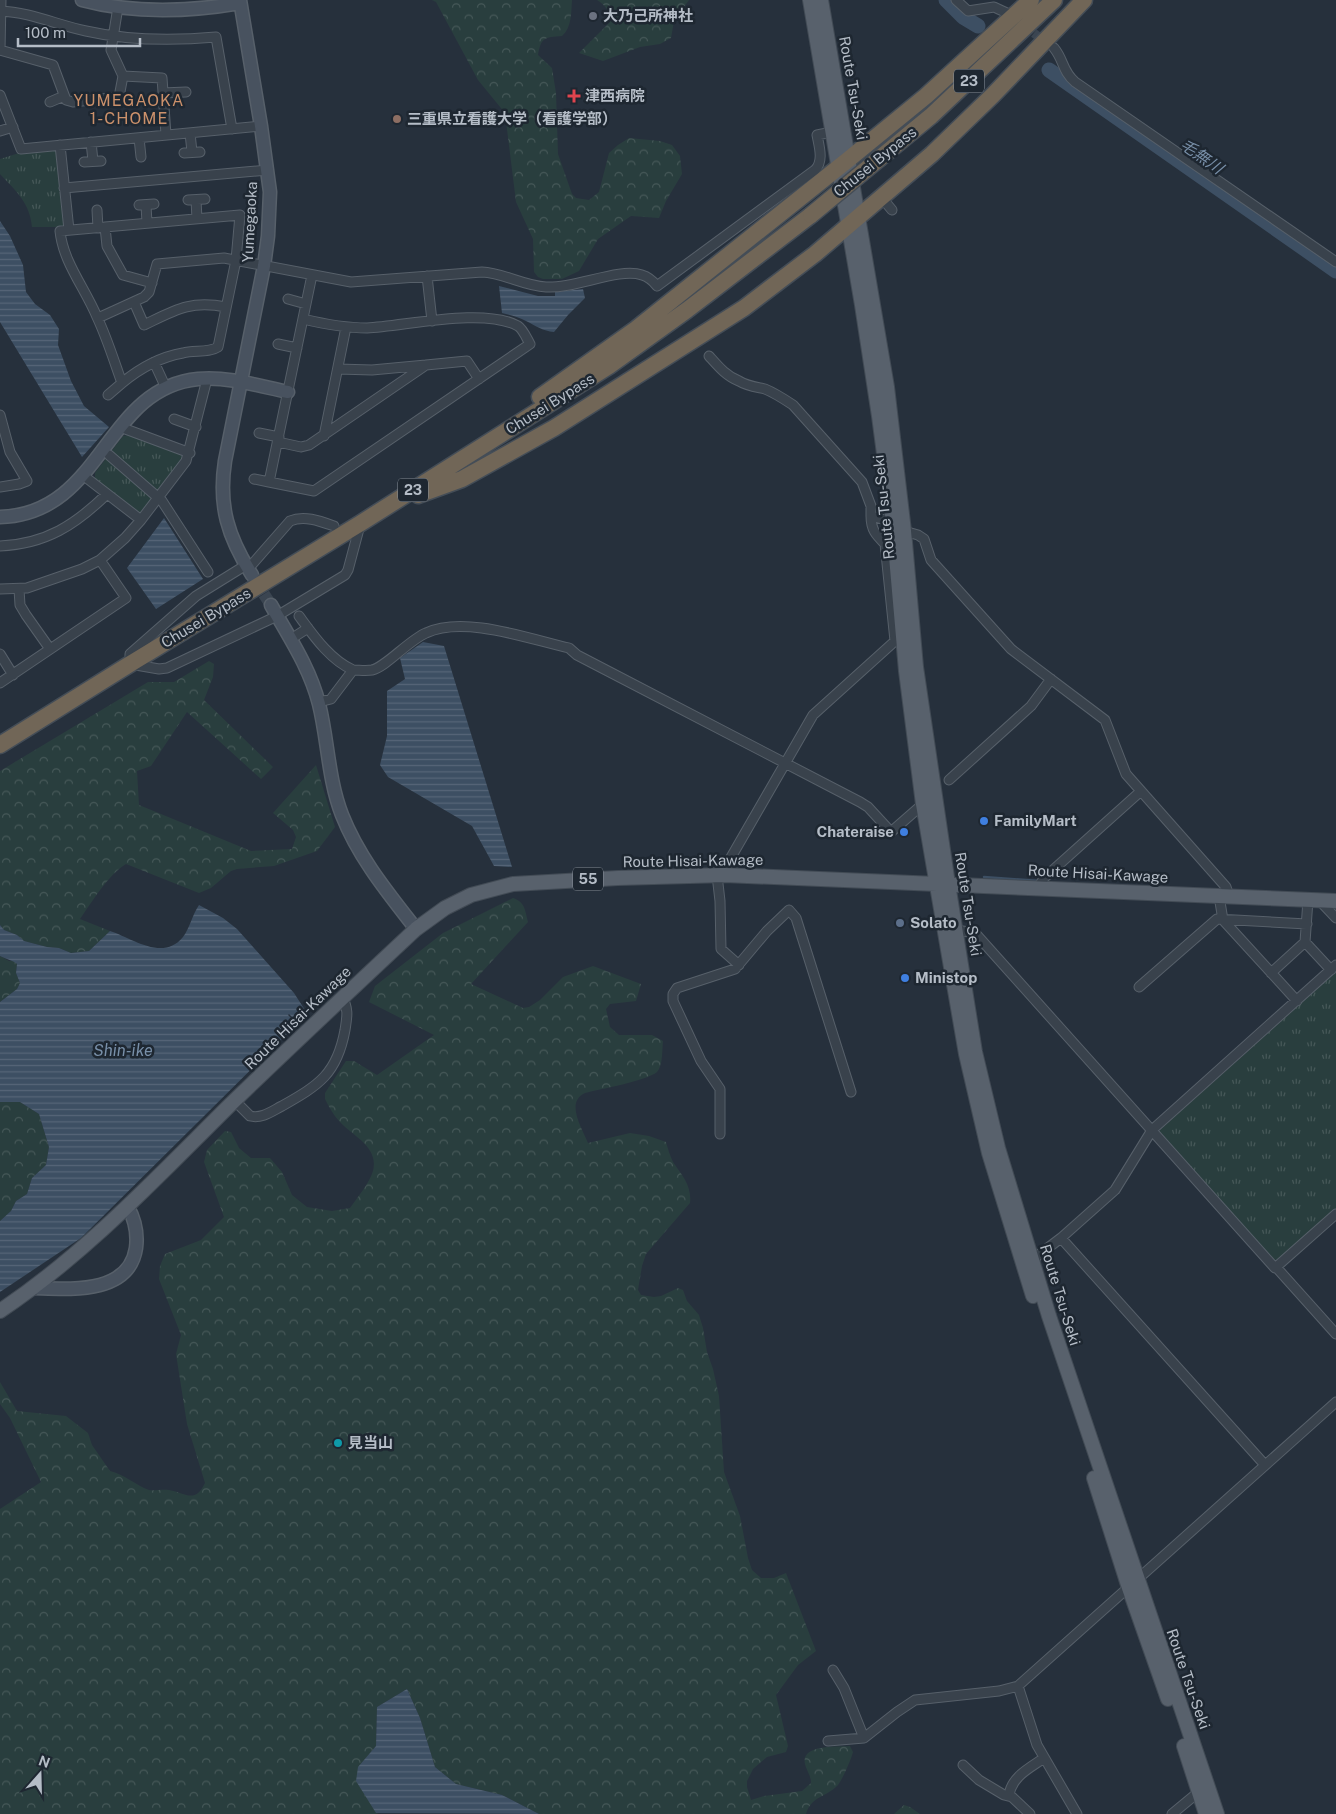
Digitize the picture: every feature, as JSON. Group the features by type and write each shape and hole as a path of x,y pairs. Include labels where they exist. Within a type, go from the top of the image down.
{"highway":[{"path":"388,506 599,356 843,164 926,96 1031,0"},
{"name":"Chusei Bypass","path":"0,745 361,524 609,366 687,310 880,158 931,116 1054,0"},
{"path":"388,506 462,479 554,428 744,308 815,254 853,222 887,204 932,154 986,102 1084,0"}],"main road":[{"name":"Route Tsu-Seki","path":"810,0 832,132 843,164"},
{"name":"Route Tsu-Seki","path":"821,0 843,164 887,388 904,531 916,667 942,884 966,1054 989,1152 1017,1247 1080,1435 1133,1584"},
{"name":"Route Tsu-Seki","path":"853,222 893,522 906,670 923,804 942,884 956,930 975,1052 998,1148 1178,1728 1202,1788 1217,1814"},
{"name":"Route Hisai-Kawage","path":"0,1311 34,1288 78,1253 416,929 445,908 471,895 513,884 563,880 721,875 942,884 1041,883 1336,901"},
{"name":"Route Tsu-Seki","path":"1202,1788 1206,1814"}],"street":[{"path":"1,0 0,50 53,65 66,100 72,102 119,98 123,76 111,50 118,7"},
{"path":"82,0 118,7 157,11 240,2"},
{"path":"956,0 968,11 994,7 1009,14"},
{"name":"Yumegaoka","path":"240,2 262,126 270,192 268,236 264,266 225,461 222,492 228,528 248,570"},
{"path":"0,11 26,14 68,27 113,37 162,40 216,37 232,129"},
{"path":"1054,48 1068,76 1336,262"},
{"path":"123,76 162,78 166,135"},
{"path":"163,93 186,91"},
{"path":"0,95 21,149 262,126"},
{"path":"50,102 64,96"},
{"path":"0,131 13,127"},
{"path":"98,318 144,297 149,292 157,264 224,258 351,282 490,272 538,286 561,287 630,273 644,275 658,286 815,170 820,158 817,135 832,132"},
{"path":"190,133 192,152"},
{"path":"139,138 141,158"},
{"path":"91,142 93,161"},
{"path":"60,145 68,230"},
{"path":"64,188 268,170"},
{"path":"196,200 198,219"},
{"path":"146,204 147,223"},
{"path":"97,210 106,246 123,275 152,283"},
{"path":"108,395 137,371 154,362 185,352 214,350 218,347 236,260 240,215 60,231 66,256 98,318 122,382"},
{"path":"269,482 312,276"},
{"path":"427,276 432,322"},
{"path":"288,299 306,304"},
{"path":"134,302 144,325 181,307 208,304 226,307"},
{"path":"254,479 314,491 530,344 520,326 498,319 478,317 368,328 346,327 303,319"},
{"path":"324,436 346,327"},
{"path":"278,344 296,348"},
{"path":"709,356 722,370 739,382 782,397 793,405 862,482 871,506 871,527 875,535 885,544 895,642 813,715 721,875 721,949 739,965"},
{"path":"338,369 372,370 467,361 479,379"},
{"path":"154,362 166,388"},
{"path":"259,433 306,447 426,365"},
{"path":"0,589 27,588 70,574 100,560 141,520 181,470 190,453 207,378"},
{"path":"0,517 13,516 44,506 62,496 84,476 120,428 144,402 166,388 188,380 207,378 288,392"},
{"path":"0,415 10,452 27,481 0,487"},
{"path":"174,419 196,427"},
{"path":"120,428 190,453"},
{"path":"109,455 159,498 208,572"},
{"path":"84,476 141,520"},
{"path":"0,546 26,543 63,530 83,516 107,494"},
{"path":"871,516 893,522 904,531 924,539 931,560 989,626 1012,649 1105,720 1126,774 1226,893 1223,920 1297,1001"},
{"path":"334,526 304,518 290,521 248,570 196,596 130,654 130,664 158,669 167,668 274,610 344,575 348,570 361,524"},
{"path":"0,683 126,598 100,560"},
{"path":"18,589 20,604 50,649"},
{"path":"274,610 306,668 319,702 333,785 347,827 372,872 416,929"},
{"path":"298,616 319,642 344,666 353,670 373,670 420,636 446,626 494,630 569,648 577,655 868,807 891,832 923,804"},
{"path":"291,638 308,628"},
{"path":"0,654 13,675"},
{"path":"319,702 331,699 353,670"},
{"path":"949,780 1031,706 1051,679"},
{"path":"1041,883 1141,792"},
{"path":"1272,973 1305,942 1307,924 1314,900 1336,918"},
{"path":"720,1134 720,1089 690,1039 673,1002 673,994 677,988 735,970 767,931 790,909 796,918 851,1092"},
{"path":"1139,987 1217,919 1307,924"},
{"path":"956,930 975,932 1336,1334"},
{"path":"1032,1260 1061,1238 1115,1190 1152,1130 1334,968 1305,942"},
{"path":"235,1101 250,1116 260,1116 288,1102 323,1079 332,1068 341,1048 348,1012 342,998"},
{"path":"34,1288 82,1288 97,1286 108,1284 123,1274 135,1256 136,1246 134,1217 128,1207"},
{"path":"1276,1267 1336,1214"},
{"path":"1061,1238 1265,1465"},
{"path":"828,1742 864,1738 915,1700 999,1691 1018,1686 1336,1402"},
{"path":"833,1670 844,1688 864,1738"},
{"path":"1018,1686 1037,1745 1077,1814"},
{"path":"1009,1795 1015,1779 1044,1758"},
{"path":"963,1765 980,1780 1004,1795 1009,1795 1030,1814"},
{"path":"1172,1814 1202,1788"}],"green space":[{"path":"432,0 572,0 568,28 562,36 544,40 540,45 538,55 552,68 556,93 558,154 572,194 576,198 589,200 599,192 609,153 629,138 660,141 672,145 680,156 682,174 666,201 659,218 631,216 598,239 579,271 562,279 543,279 538,277 534,272 533,239 516,202 505,113 478,80 436,2"},
{"path":"597,0 689,0 674,21 671,38 660,44 640,47 603,61 579,53 610,22 610,15 607,9"},
{"path":"57,149 61,178 60,193 63,199 65,227 32,227 25,204 17,192 0,174 0,159 19,153"},
{"path":"129,435 181,454 184,459 144,512 137,513 95,480 95,473 123,436"},
{"path":"209,661 214,664 213,677 204,700 273,767 261,779 187,712 151,766 137,771 139,805 251,851 292,849 296,837 293,830 273,813 316,765 335,827 317,851 274,866 231,871 211,888 199,893 126,864 107,882 80,919 110,931 89,951 71,953 59,948 24,941 17,935 4,930 0,925 0,771 148,682 174,682"},
{"path":"513,898 522,904 528,922 471,984 523,1008 529,1007 540,1000 563,977 593,966 641,984 636,1001 610,1004 606,1009 610,1027 619,1035 652,1035 663,1041 661,1062 657,1072 633,1082 585,1093 576,1102 576,1109 579,1123 588,1143 630,1133 649,1136 666,1142 673,1162 688,1186 690,1203 646,1254 638,1290 641,1295 654,1297 661,1296 678,1288 683,1290 687,1301 699,1315 719,1396 724,1472 740,1516 752,1570 761,1578 774,1578 786,1573 816,1651 798,1665 776,1695 788,1746 786,1752 767,1757 753,1769 747,1781 751,1800 764,1796 802,1791 811,1783 805,1758 808,1753 814,1750 850,1746 853,1752 847,1769 838,1785 815,1800 808,1808 806,1814 539,1814 502,1795 456,1784 435,1767 420,1718 407,1689 377,1707 376,1746 358,1768 376,1813 379,1814 0,1814 0,1509 41,1482 10,1418 0,1404 0,1382 17,1411 66,1416 88,1433 92,1445 110,1471 149,1490 169,1490 190,1496 198,1493 205,1483 187,1424 176,1354 181,1335 159,1279 160,1266 165,1254 201,1240 224,1217 204,1162 207,1150 225,1131 231,1132 239,1148 251,1158 270,1158 282,1172 292,1195 307,1207 332,1211 350,1208 371,1175 374,1163 369,1149 336,1117 325,1099 325,1093 346,1061 354,1061 377,1075 434,1035 369,1002 375,986 443,933"},
{"path":"0,956 9,961 15,961 17,964 16,973 20,983 17,989 0,1002"},
{"path":"1336,972 1336,1209 1280,1259 1274,1260 1160,1130"},
{"path":"0,1102 20,1102 39,1114 49,1147 46,1165 32,1178 27,1194 16,1201 11,1211 0,1221"},
{"path":"904,1805 910,1807 920,1814 894,1814"}],"water":[{"path":"0,221 10,236 23,265 26,292 35,304 50,315 59,329 58,345 71,381 84,406 109,427 82,457 0,322"},
{"path":"499,286 538,296 555,296 555,292 583,289 585,298 554,332 502,313"},
{"path":"164,518 203,579 156,609 127,568"},
{"path":"423,642 444,646 512,867 494,866 472,826 388,777 380,765 387,736 387,691 405,679 400,658"},
{"name":"Shin-ike","path":"199,905 223,918 237,929 294,993 305,1010 295,1020 288,1015 297,1024 81,1238 0,1292 0,1221 11,1211 16,1201 27,1194 32,1178 46,1165 49,1147 39,1114 20,1102 0,1102 0,1002 17,989 20,983 16,973 17,964 0,956 0,925 4,930 17,935 24,941 59,948 71,953 89,951 110,931 137,943 157,948 166,948 175,944 183,937"},
{"path":"407,1689 420,1718 435,1767 456,1784 502,1795 539,1814 376,1813 356,1781 358,1767 376,1746 377,1707"}],"waterway":[{"name":"毛無川","path":"946,0 963,17 978,26"},
{"name":"毛無川","path":"1049,70 1336,271"},
{"path":"984,877 1040,881"}],"tunnel":[{"path":"1023,25 1047,43"},
{"path":"254,579 271,605"}],"place":[{"name":"大乃己所神社","path":"593,16"},
{"name":"津西病院","path":"574,96"},
{"name":"三重県立看護大学（看護学部）","path":"397,119"},
{"name":"FamilyMart","path":"984,821"},
{"name":"Chateraise","path":"904,832"},
{"name":"Solato","path":"900,923"},
{"name":"Ministop","path":"905,978"},
{"name":"見当山","path":"338,1443"}],"district":[{"name":"YUMEGAOKA 1-CHOME","path":"129,109"}]}
